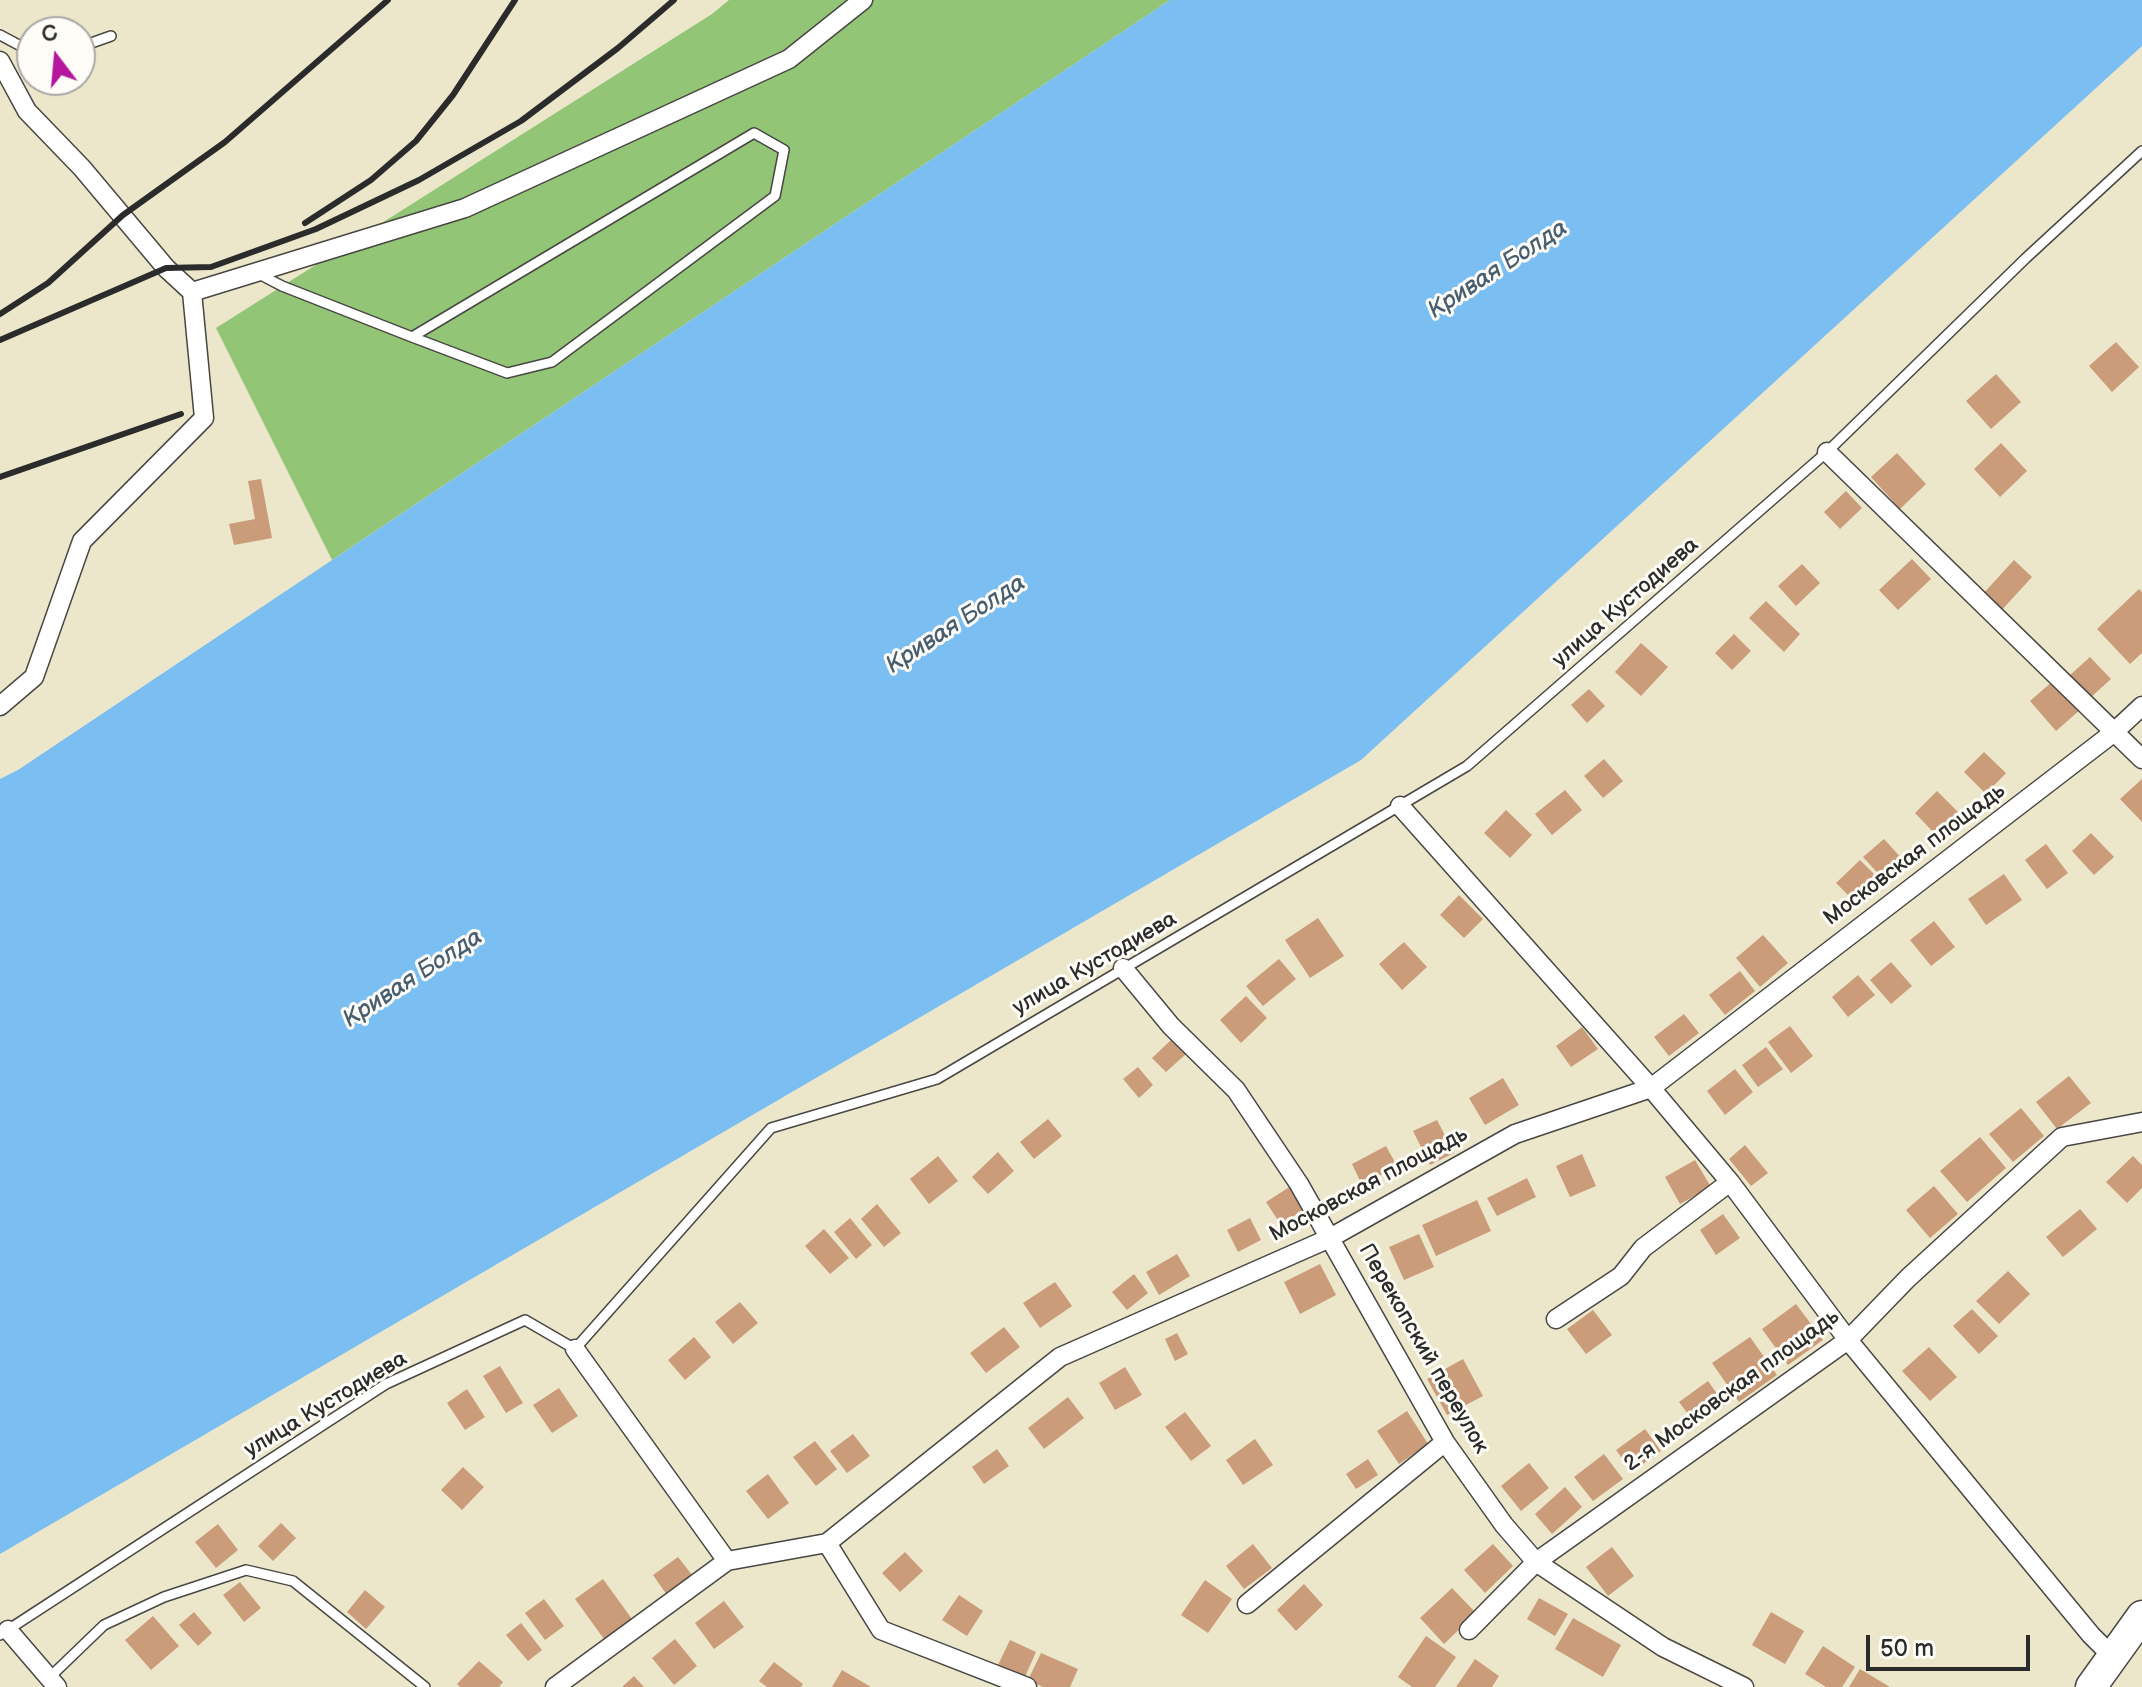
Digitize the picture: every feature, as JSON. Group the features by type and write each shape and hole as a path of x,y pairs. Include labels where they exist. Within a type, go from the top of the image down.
{"main road":[{"path":"2091,1687 2142,1616"}],"street":[{"path":"192,292 465,208 789,59 863,0"},
{"path":"0,61 27,111 82,168 166,268 192,292 204,418 82,541 34,677 0,706"},
{"path":"1827,452 2142,759"},
{"name":"Московская площадь","path":"555,1687 727,1561 827,1543 1060,1357 1330,1238 1515,1134 1651,1088 2113,733 2142,706"},
{"path":"1400,806 1651,1088 1730,1182 1848,1340 2091,1635 2113,1657"},
{"name":"Перекопский переулок","path":"1123,968 1171,1026 1236,1090 1299,1184 1445,1442 1504,1525 1536,1562 1663,1647 1744,1687"},
{"name":"2-я Московская площадь","path":"1469,1630 1536,1562 1848,1340 1908,1278 2062,1137 2142,1122"},
{"path":"1556,1319 1621,1276 1643,1248 1730,1182"},
{"path":"575,1349 727,1561"},
{"path":"1247,1604 1445,1442"},
{"path":"827,1543 881,1630 1027,1687"},
{"path":"4,1632 53,1683"}],"lane":[{"path":"96,41 111,36"},
{"path":"257,273 282,286 412,337 507,373 552,362 775,196 784,150 754,133 412,337"},
{"name":"улица Кустодиева","path":"4,1632 386,1384 525,1320 575,1349 771,1128 937,1079 1467,766 1827,452 2026,258 2142,151"},
{"path":"53,1683 104,1625 164,1597 246,1570 293,1581 425,1687"}],"green space":[{"path":"729,0 1170,0 332,560 216,328 712,14"}],"water":[{"name":"Кривая Болда","path":"1170,0 2142,0 2142,46 1361,760 0,1554 0,779 18,770"}],"building":[{"path":"2116,342 2139,367 2112,392 2089,366"},
{"path":"1996,374 2021,402 1991,429 1966,401"},
{"path":"2001,443 2027,471 2000,497 1974,469"},
{"path":"1897,453 1926,484 1900,509 1871,477"},
{"path":"261,479 272,538 234,545 229,524 255,519 248,481"},
{"path":"1846,491 1862,508 1840,529 1824,512"},
{"path":"1912,559 1931,579 1898,610 1879,590"},
{"path":"2014,560 2032,577 2000,612 1982,595"},
{"path":"1802,564 1820,583 1796,606 1778,586"},
{"path":"2139,589 2142,592 2142,653 2130,664 2097,629"},
{"path":"1766,601 1800,634 1784,652 1749,618"},
{"path":"1734,634 1751,651 1732,670 1715,653"},
{"path":"1641,643 1668,667 1641,696 1615,672"},
{"path":"2090,657 2111,679 2090,698 2069,676"},
{"path":"2054,680 2080,710 2056,731 2030,701"},
{"path":"1589,689 1605,706 1587,723 1571,705"},
{"path":"1984,752 2006,773 1986,794 1964,772"},
{"path":"1604,759 1623,781 1603,798 1584,776"},
{"path":"2142,779 2142,822 2120,799"},
{"path":"1565,790 1582,810 1552,835 1535,814"},
{"path":"1937,791 1958,812 1935,834 1915,813"},
{"path":"1506,810 1532,835 1510,858 1484,833"},
{"path":"2091,833 2114,857 2094,875 2072,851"},
{"path":"1884,839 1905,862 1884,880 1863,857"},
{"path":"2046,844 2068,873 2047,889 2025,860"},
{"path":"1860,860 1882,882 1858,905 1836,883"},
{"path":"2004,874 2022,900 1986,925 1968,899"},
{"path":"1459,895 1483,919 1464,938 1440,915"},
{"path":"1318,918 1344,956 1310,978 1285,940"},
{"path":"1934,921 1955,947 1931,966 1910,940"},
{"path":"1763,935 1788,963 1760,987 1736,958"},
{"path":"1404,942 1427,967 1402,990 1379,964"},
{"path":"1279,959 1296,979 1263,1006 1246,986"},
{"path":"1891,962 1912,986 1891,1004 1870,980"},
{"path":"1740,971 1755,991 1725,1015 1709,995"},
{"path":"1858,975 1875,995 1848,1017 1832,997"},
{"path":"1246,996 1267,1018 1241,1043 1220,1020"},
{"path":"1684,1014 1699,1033 1669,1056 1654,1037"},
{"path":"1790,1026 1813,1056 1791,1073 1768,1042"},
{"path":"1582,1027 1598,1049 1571,1067 1556,1046"},
{"path":"1172,1039 1186,1054 1166,1072 1152,1058"},
{"path":"1766,1047 1783,1069 1758,1087 1742,1065"},
{"path":"1138,1067 1153,1085 1139,1098 1123,1079"},
{"path":"1735,1069 1753,1092 1725,1115 1707,1091"},
{"path":"2069,1076 2091,1103 2057,1129 2036,1102"},
{"path":"1503,1078 1519,1105 1485,1125 1469,1098"},
{"path":"2021,1108 2044,1136 2013,1162 1989,1134"},
{"path":"1048,1119 1062,1136 1034,1159 1020,1142"},
{"path":"1437,1120 1454,1153 1430,1165 1413,1131"},
{"path":"1980,1137 2006,1168 1967,1202 1940,1171"},
{"path":"1745,1145 1768,1173 1751,1186 1729,1159"},
{"path":"1386,1146 1397,1166 1362,1185 1352,1164"},
{"path":"998,1152 1014,1171 988,1194 972,1177"},
{"path":"1582,1154 1596,1186 1570,1197 1556,1166"},
{"path":"938,1156 958,1181 929,1204 910,1179"},
{"path":"2133,1156 2142,1165 2142,1188 2127,1203 2106,1182"},
{"path":"1695,1160 1711,1187 1680,1204 1665,1177"},
{"path":"1527,1178 1536,1197 1497,1216 1487,1198"},
{"path":"1291,1186 1306,1208 1281,1225 1266,1202"},
{"path":"1934,1186 1958,1214 1930,1238 1906,1210"},
{"path":"1477,1200 1491,1231 1436,1256 1422,1225"},
{"path":"877,1204 901,1233 884,1247 861,1219"},
{"path":"2080,1209 2097,1229 2063,1257 2046,1237"},
{"path":"1723,1214 1740,1238 1716,1255 1700,1230"},
{"path":"850,1218 872,1245 856,1259 834,1232"},
{"path":"1250,1218 1261,1240 1238,1252 1227,1230"},
{"path":"824,1229 849,1258 830,1274 805,1246"},
{"path":"1419,1234 1434,1267 1404,1280 1389,1247"},
{"path":"1177,1254 1190,1276 1159,1295 1146,1272"},
{"path":"1320,1264 1336,1295 1300,1314 1284,1282"},
{"path":"2008,1271 2030,1294 1999,1324 1976,1301"},
{"path":"1134,1274 1148,1293 1127,1310 1112,1292"},
{"path":"1055,1282 1072,1306 1040,1328 1023,1303"},
{"path":"740,1302 758,1323 733,1344 715,1322"},
{"path":"1796,1304 1823,1340 1788,1365 1762,1329"},
{"path":"1972,1309 1998,1336 1979,1354 1953,1326"},
{"path":"1593,1310 1612,1335 1586,1354 1567,1329"},
{"path":"1004,1327 1020,1347 986,1373 970,1353"},
{"path":"1177,1333 1188,1354 1175,1361 1165,1339"},
{"path":"694,1337 711,1357 685,1380 668,1360"},
{"path":"1750,1337 1777,1375 1739,1402 1712,1363"},
{"path":"1929,1347 1957,1377 1930,1401 1902,1371"},
{"path":"1463,1359 1483,1396 1447,1415 1427,1379"},
{"path":"500,1366 523,1403 506,1413 483,1376"},
{"path":"1125,1367 1142,1395 1115,1410 1099,1383"},
{"path":"1708,1381 1725,1405 1696,1425 1679,1402"},
{"path":"559,1388 578,1416 552,1433 533,1405"},
{"path":"467,1389 485,1417 465,1430 447,1403"},
{"path":"1068,1397 1084,1418 1044,1449 1028,1428"},
{"path":"1407,1411 1428,1444 1399,1464 1377,1431"},
{"path":"1185,1412 1211,1446 1191,1461 1165,1427"},
{"path":"1645,1429 1661,1451 1632,1472 1616,1450"},
{"path":"853,1434 870,1456 847,1473 830,1451"},
{"path":"1255,1439 1273,1465 1243,1485 1226,1460"},
{"path":"815,1441 837,1469 816,1486 793,1457"},
{"path":"997,1449 1009,1466 984,1484 972,1467"},
{"path":"1604,1454 1623,1479 1593,1501 1574,1477"},
{"path":"1368,1459 1378,1475 1356,1489 1346,1474"},
{"path":"1529,1463 1549,1488 1521,1511 1501,1486"},
{"path":"463,1467 484,1487 462,1510 441,1490"},
{"path":"768,1474 789,1503 768,1519 746,1491"},
{"path":"1565,1487 1582,1507 1552,1534 1535,1514"},
{"path":"281,1523 296,1538 273,1561 258,1546"},
{"path":"218,1524 238,1550 216,1568 195,1542"},
{"path":"1253,1544 1272,1568 1244,1589 1226,1566"},
{"path":"1493,1544 1513,1566 1485,1593 1464,1570"},
{"path":"1612,1547 1634,1576 1608,1596 1586,1567"},
{"path":"905,1552 923,1571 900,1592 882,1573"},
{"path":"678,1557 696,1580 669,1598 653,1575"},
{"path":"603,1579 632,1619 604,1639 575,1599"},
{"path":"1205,1580 1232,1599 1208,1633 1181,1615"},
{"path":"240,1582 261,1608 244,1622 223,1595"},
{"path":"1304,1584 1323,1605 1296,1631 1277,1610"},
{"path":"1452,1588 1476,1613 1444,1644 1420,1618"},
{"path":"365,1590 385,1607 366,1629 347,1612"},
{"path":"959,1595 983,1611 967,1636 942,1620"},
{"path":"1539,1598 1568,1614 1555,1636 1527,1619"},
{"path":"544,1599 564,1626 545,1640 525,1613"},
{"path":"724,1601 744,1627 714,1649 695,1623"},
{"path":"194,1612 212,1633 198,1646 179,1625"},
{"path":"1771,1612 1804,1631 1785,1664 1752,1645"},
{"path":"153,1616 179,1646 151,1670 125,1640"},
{"path":"1573,1618 1621,1645 1603,1677 1555,1649"},
{"path":"521,1623 542,1650 528,1661 506,1635"},
{"path":"1426,1636 1456,1657 1435,1687 1412,1687 1398,1677"},
{"path":"675,1639 697,1666 674,1685 652,1658"},
{"path":"1010,1640 1036,1652 1024,1679 997,1667"},
{"path":"1823,1646 1855,1667 1842,1687 1826,1687 1805,1674"},
{"path":"1041,1653 1078,1669 1070,1687 1043,1687 1028,1680"},
{"path":"1475,1659 1499,1676 1492,1687 1456,1687"},
{"path":"479,1661 503,1682 499,1687 460,1687 457,1684"},
{"path":"774,1662 803,1684 801,1687 767,1687 759,1681"},
{"path":"1860,1669 1890,1687 1849,1687"},
{"path":"842,1670 871,1687 832,1687"},
{"path":"634,1676 644,1687 622,1687"}],"railway":[{"path":"0,314 48,283 123,215 225,142 388,0"},
{"path":"305,223 371,180 416,141 453,95 515,0"},
{"path":"0,340 166,268 211,267 316,229 419,180 521,121 618,48 674,0"},
{"path":"0,477 181,414"}]}
